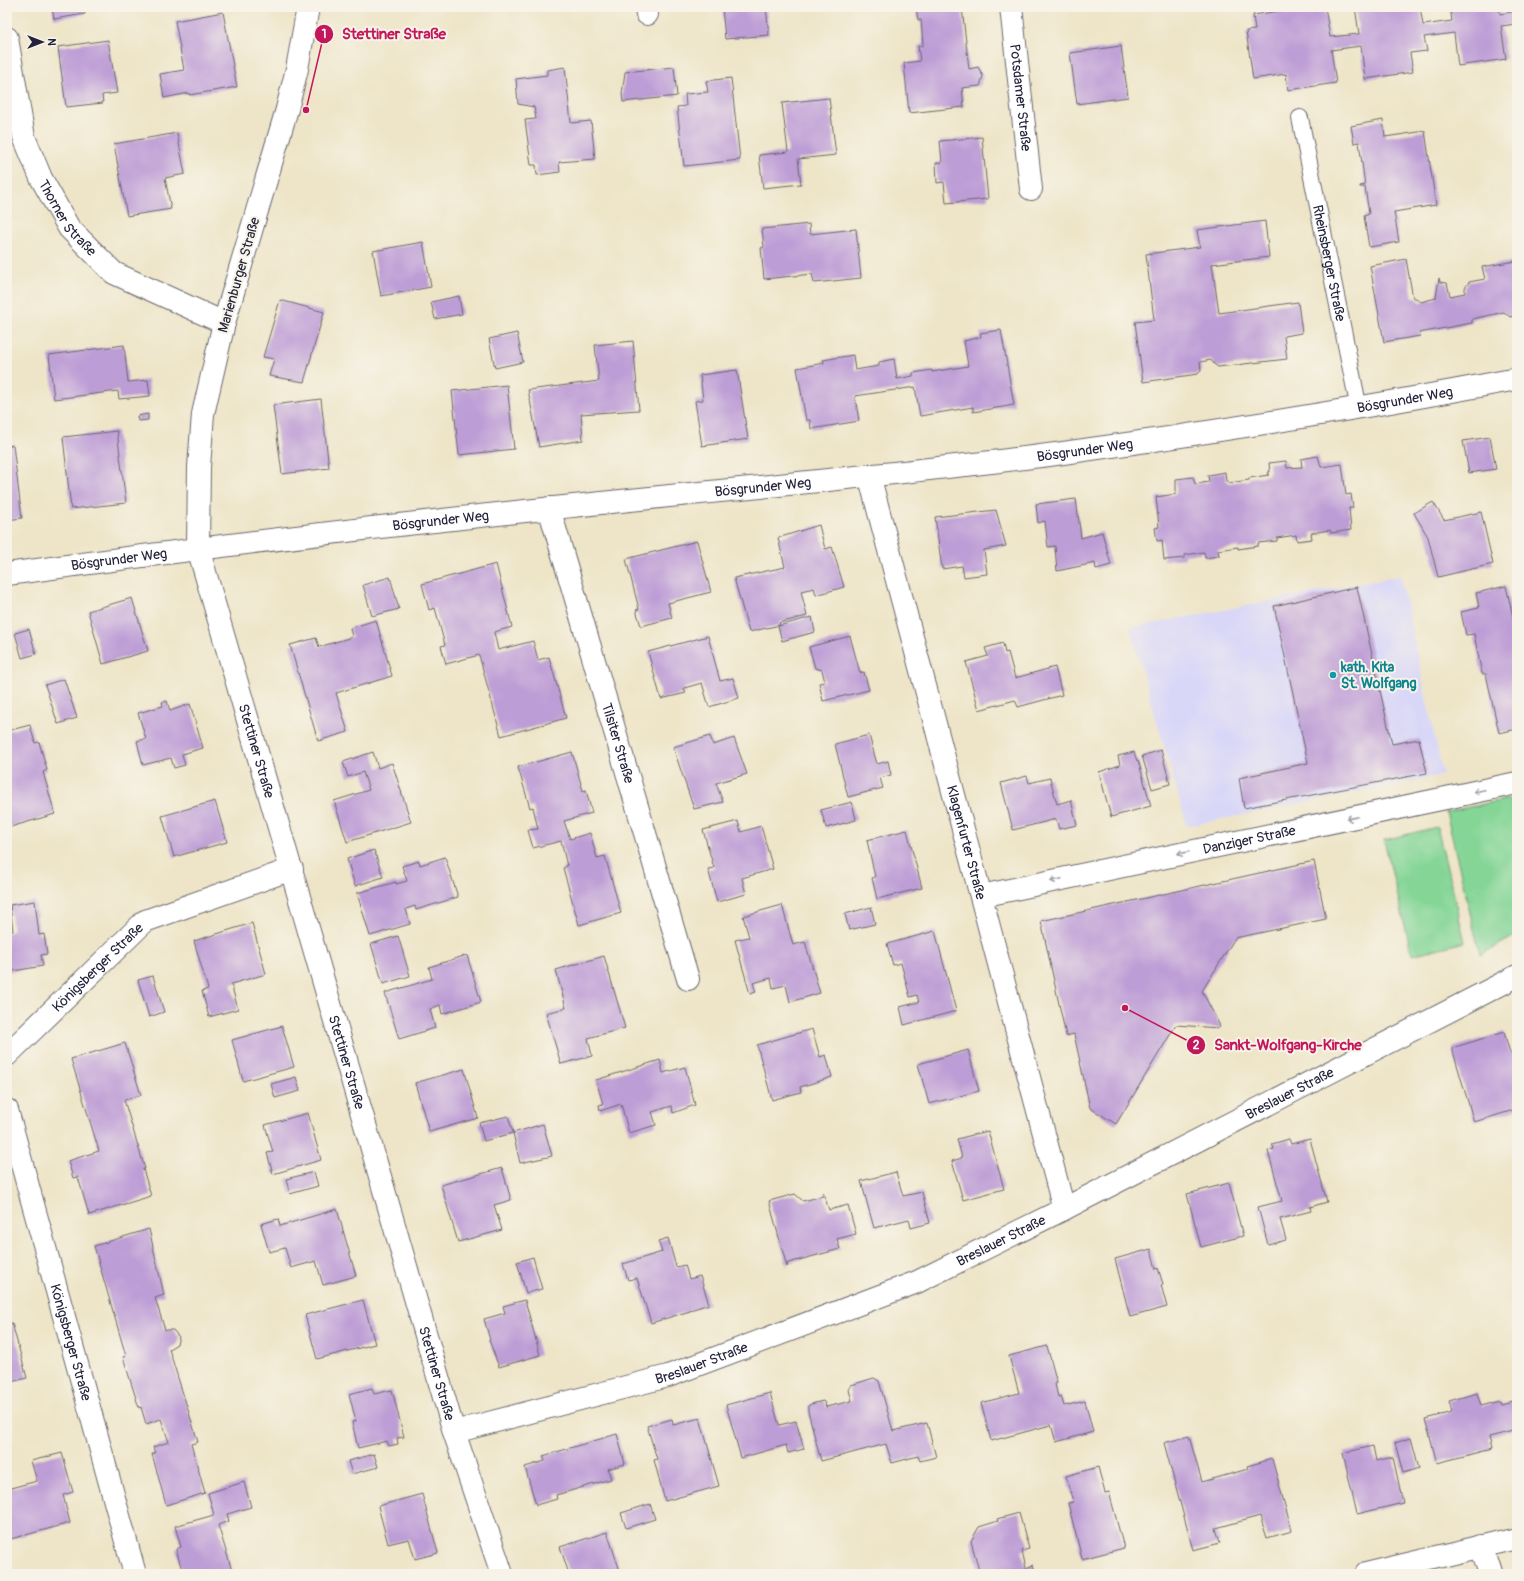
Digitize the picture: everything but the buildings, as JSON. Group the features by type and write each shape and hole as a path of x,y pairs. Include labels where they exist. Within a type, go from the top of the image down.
{"street":[{"name":"Marienburger Straße","path":"198,548 199,467 203,414 224,323 287,109 297,69 308,7"},
{"name":"Potsdamer Straße","path":"1010,7 1030,189"},
{"name":"Thorner Straße","path":"7,38 24,137 41,178 69,228 114,273 224,323"},
{"name":"Bösgrunder Weg","path":"7,574 198,548 548,508 1056,454 1359,409 1517,379"},
{"name":"Klagenfurter Straße","path":"869,475 1064,1209"},
{"name":"Tilsiter Straße","path":"548,508 688,979"},
{"name":"Stettiner Straße","path":"198,548 454,1432 502,1574"},
{"name":"Danziger Straße","path":"981,896 1517,783"},
{"name":"Königsberger Straße","path":"7,1055 145,921 292,869"},
{"name":"Breslauer Straße","path":"454,1432 675,1373 917,1282 1064,1209 1517,976"},
{"name":"Königsberger Straße","path":"7,1110 135,1574"},
{"path":"1366,1574 1517,1538"},
{"path":"1481,1546 1490,1574"}],"lane":[{"name":"Rheinsberger Straße","path":"1300,118 1359,409"}],"shaded area":[{"path":"1400,576 1443,775 1187,826 1130,628"}],"green space":[{"path":"1508,799 1517,803 1517,935 1480,955 1446,812"},
{"path":"1437,827 1465,942 1412,955 1384,840"}],"place":[{"name":"Stettiner Straße","path":"306,110"},
{"name":"kath. Kita St. Wolfgang","path":"1333,675"},
{"name":"Sankt-Wolfgang-Kirche","path":"1125,1008"}]}
